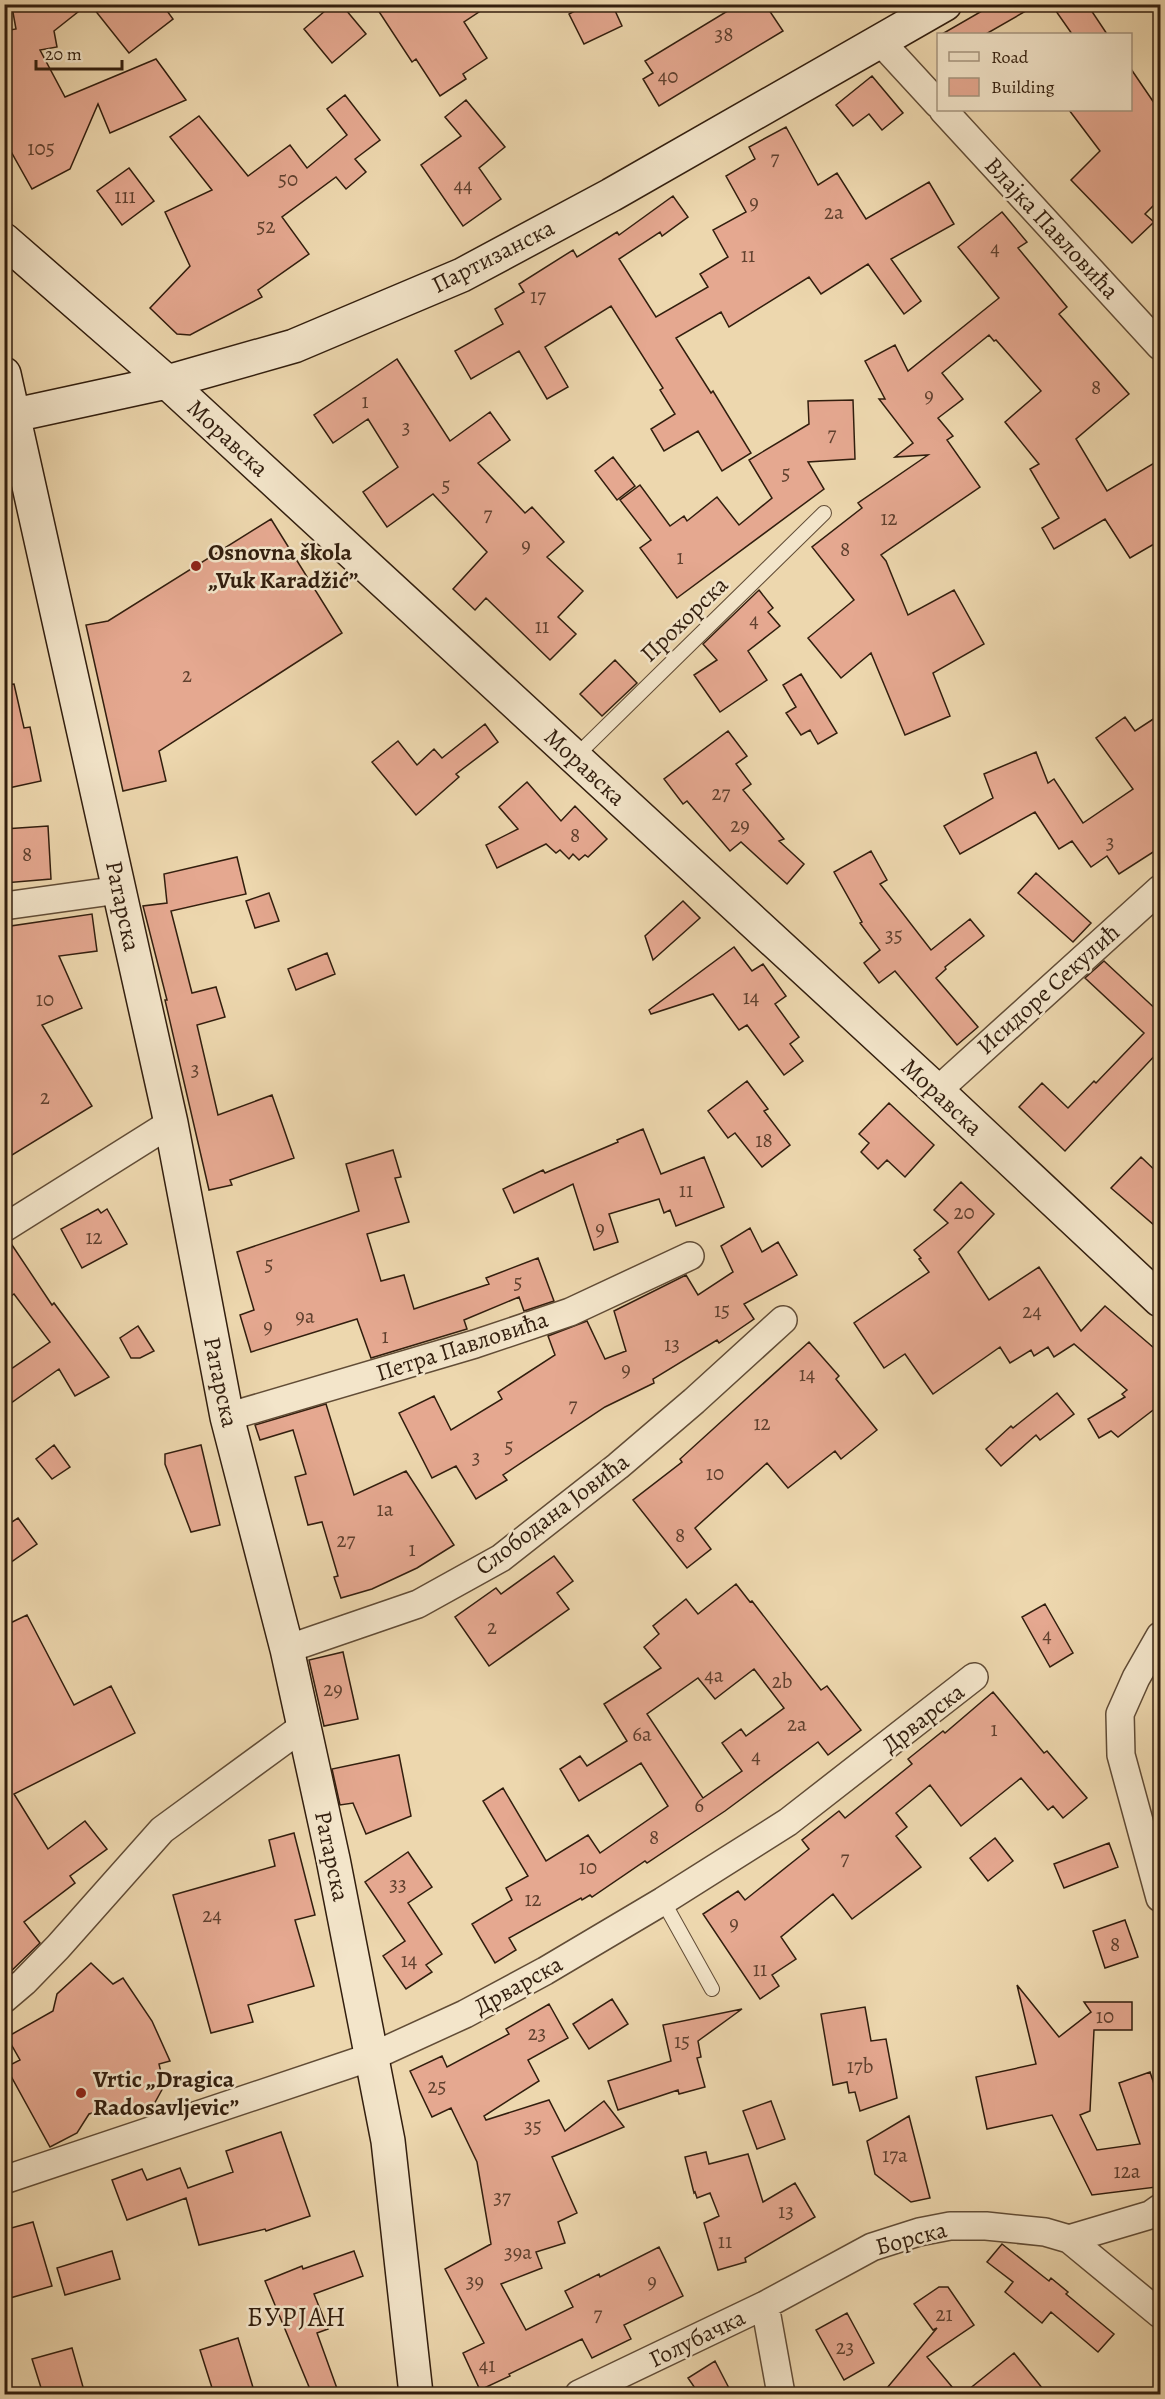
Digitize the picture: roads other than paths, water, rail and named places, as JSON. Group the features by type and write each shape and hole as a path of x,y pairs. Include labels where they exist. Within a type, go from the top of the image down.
{"street":[{"name":"Партизанска","path":"10,416 167,381 294,345 462,275 611,195 945,4"},
{"path":"879,41 937,103"},
{"name":"Влајка Павловића","path":"944,111 1161,346"},
{"name":"Моравска","path":"4,240 167,381 1161,1300"},
{"name":"Ратарска","path":"4,374 10,416 171,1123 227,1417 287,1649 333,1859 388,2141 416,2394"},
{"name":"Исидоре Секулић","path":"937,1091 1161,889"},
{"path":"4,906 119,890"},
{"path":"4,1228 171,1123"},
{"name":"Петра Павловића","path":"227,1417 475,1344 570,1312 690,1256"},
{"name":"Слободана Јовића","path":"287,1649 417,1604 501,1557 618,1466 783,1320"},
{"path":"1161,1636 1136,1678 1120,1714 1121,1755 1161,1898"},
{"name":"Дрварска","path":"4,2180 371,2057 465,2014 545,1971 663,1901 788,1822 974,1677"},
{"path":"4,1999 58,1947 162,1830 304,1725"},
{"path":"1069,2239 1150,2215 1161,2208"},
{"name":"Борска","path":"765,2305 872,2247 919,2232 950,2226 986,2226 1045,2232 1069,2239 1161,2314"},
{"name":"Голубачка","path":"579,2394 765,2305 781,2394"}],"lane":[{"name":"Прохорска","path":"574,757 824,513"},
{"path":"663,1901 712,1989"}],"place":[{"name":"Osnovna škola „Vuk Karadžić”","path":"196,566"},
{"name":"Vrtic „Dragica Radosavljevic”","path":"81,2093"}],"district":[{"name":"БУРЈАН","path":"297,2317"}]}
